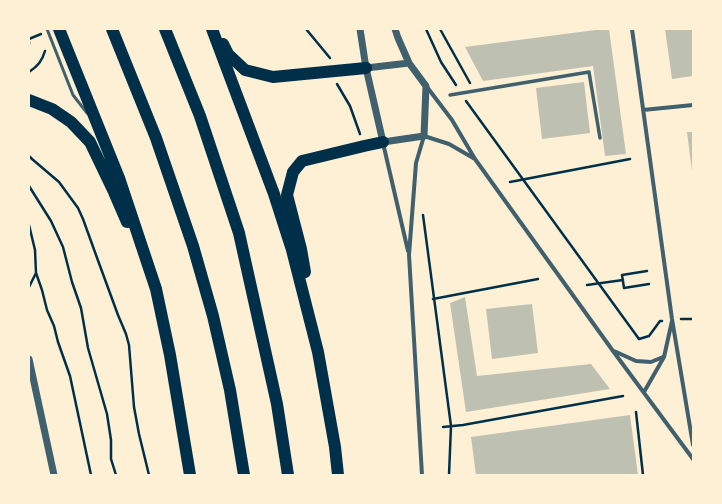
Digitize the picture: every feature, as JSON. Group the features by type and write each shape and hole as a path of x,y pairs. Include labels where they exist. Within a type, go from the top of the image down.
{"highway":[{"path":"59,29 119,178 156,289 170,355 190,475"},
{"path":"112,29 156,138 193,246 213,316 227,375 244,475"},
{"path":"165,29 200,116 239,234 276,404 288,475"},
{"path":"212,29 274,194 292,250 318,352"},
{"path":"217,29 228,54 245,70 273,77 366,68"},
{"path":"29,100 52,109 71,122 90,142 114,192 156,289"},
{"path":"338,475 335,447 301,250 287,195 293,172 302,161 383,142"}],"street":[{"path":"360,29 366,68 409,255"},
{"path":"395,29 409,63 452,120 475,159 613,351 693,459"},
{"path":"632,29 672,319 693,445"},
{"path":"366,68 409,63"},
{"path":"450,95 589,72 600,138"},
{"path":"422,475 409,255 416,163 424,136 426,86"},
{"path":"644,110 693,105"},
{"path":"383,142 424,136 448,144 475,159"},
{"path":"644,392 664,357 672,319"},
{"path":"613,351 636,361 652,362 664,357"},
{"path":"29,362 54,475"}],"lane":[{"path":"47,29 73,95 99,128"}],"path":[{"path":"38,29 40,36"},
{"path":"306,29 333,61"},
{"path":"426,29 441,62 470,107 639,339 649,336 660,322 672,319 693,319"},
{"path":"440,29 475,91"},
{"path":"29,72 37,66 43,57 45,50"},
{"path":"336,81 350,106 361,136"},
{"path":"29,156 59,182 78,208 83,219 129,345 134,407 149,475"},
{"path":"510,182 630,159"},
{"path":"29,186 51,221 63,247 72,282 81,308 88,348 107,414 111,440 111,459 116,475"},
{"path":"422,211 451,426 449,475"},
{"path":"29,225 34,250 36,273 70,376 91,475"},
{"path":"647,271 622,275 624,288 649,284"},
{"path":"29,287 36,273"},
{"path":"433,299 538,279"},
{"path":"587,285 623,280"},
{"path":"443,427 623,396"},
{"path":"636,412 643,475"}],"building":[{"path":"609,29 626,154 605,156 593,66 483,81 465,47"},
{"path":"665,29 693,29 693,76 672,79"},
{"path":"584,82 590,133 542,139 536,88"},
{"path":"687,132 693,132 693,171 692,171"},
{"path":"465,297 477,376 591,364 610,389 466,412 450,303"},
{"path":"532,304 538,353 492,359 486,309"},
{"path":"630,415 638,475 476,475 471,437"}]}
